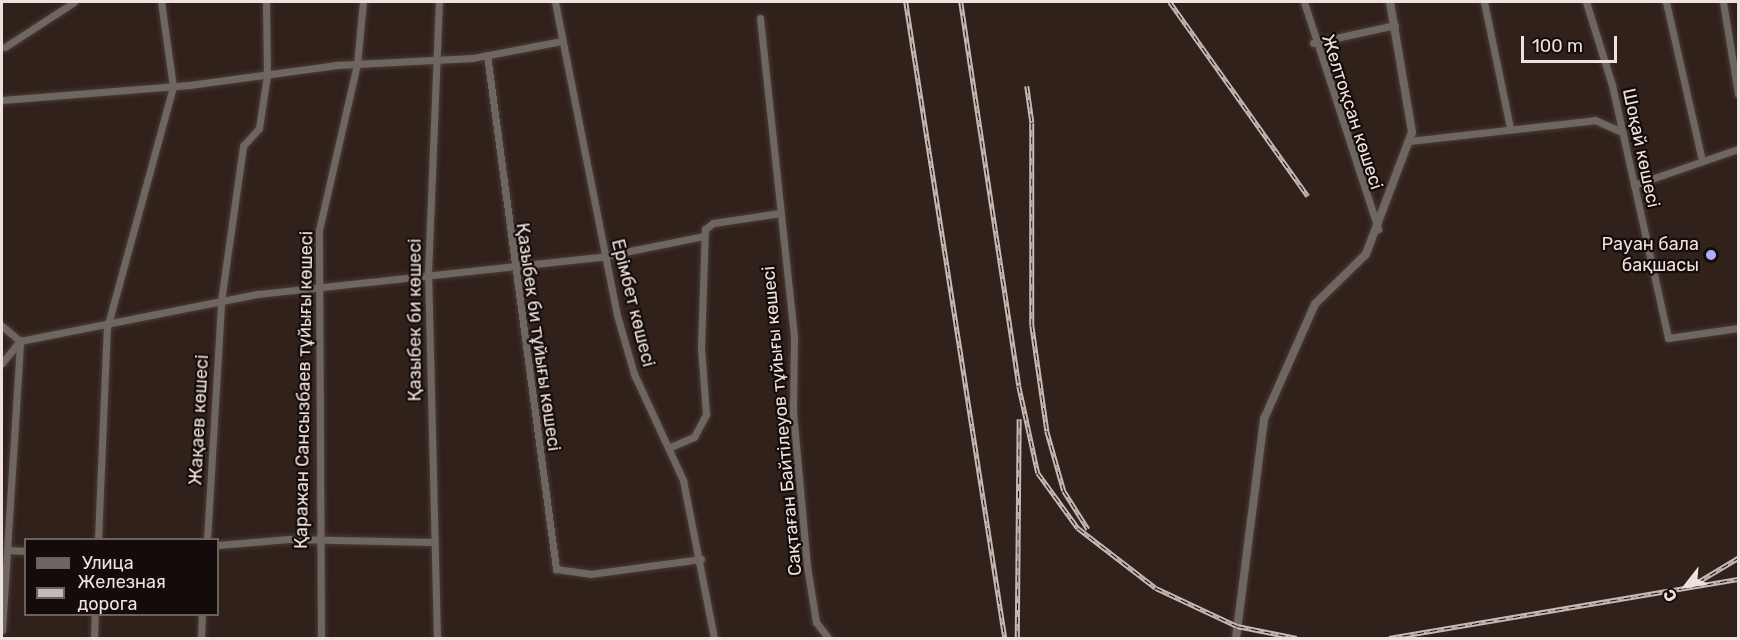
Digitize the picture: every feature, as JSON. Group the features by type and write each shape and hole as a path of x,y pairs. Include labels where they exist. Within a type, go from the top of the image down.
{"street":[{"path":"5,47 74,2"},
{"path":"99,538 107,328 173,87 161,2"},
{"name":"Жақаев көшесі","path":"207,538 221,302 234,184 243,146 260,128 267,75 266,2"},
{"name":"Қаражан Сансызбаев тұйығы көшесі","path":"321,639 317,539 321,288 319,230 357,64 363,2"},
{"name":"Қазыбек би көшесі","path":"437,639 428,273 439,2"},
{"name":"Ерімбет көшесі","path":"555,2 605,256 634,374 683,480 701,559 714,639"},
{"name":"Желтоқсан көшесі","path":"1304,2 1313,43 1378,229"},
{"path":"1236,639 1264,419 1316,304 1366,254 1378,229 1409,141 1411,109 1390,2"},
{"path":"1484,2 1510,128"},
{"name":"Шоқай көшесі","path":"1586,2 1622,132 1668,338 1738,328"},
{"path":"1666,2 1702,161"},
{"path":"1723,2 1738,94"},
{"name":"Сақтаған Байтілеуов тұйығы көшесі","path":"760,18 794,337 793,412 807,566 816,622 828,639"},
{"path":"1313,43 1395,25"},
{"path":"2,100 173,87 357,64 487,55 562,41"},
{"name":"Қазыбек би тұйығы көшесі","path":"487,55 512,263 556,569 569,575 701,559"},
{"path":"1409,141 1595,120 1622,132"},
{"path":"1634,184 1738,149"},
{"path":"668,448 694,437 706,414 703,236 713,223 780,213"},
{"path":"2,363 20,341 107,328 221,302 428,273 512,263 605,256 703,236"},
{"path":"2,326 20,341"},
{"path":"2,630 20,341"},
{"path":"219,545 317,539 433,542"},
{"path":"7,550 24,551"},
{"path":"94,639 95,616"},
{"path":"201,639 202,616"}],"railway":[{"path":"906,2 1005,638"},
{"path":"961,2 1019,386 1038,473 1078,528 1156,588 1237,626 1297,638"},
{"path":"1170,2 1308,196"},
{"path":"1027,86 1032,123 1032,325 1047,431 1064,491 1088,529"},
{"path":"1017,638 1019,419"},
{"path":"1698,582 1738,558"},
{"path":"1389,638 1738,579"}],"place":[{"name":"Рауан бала бақшасы","path":"1711,255"}]}
